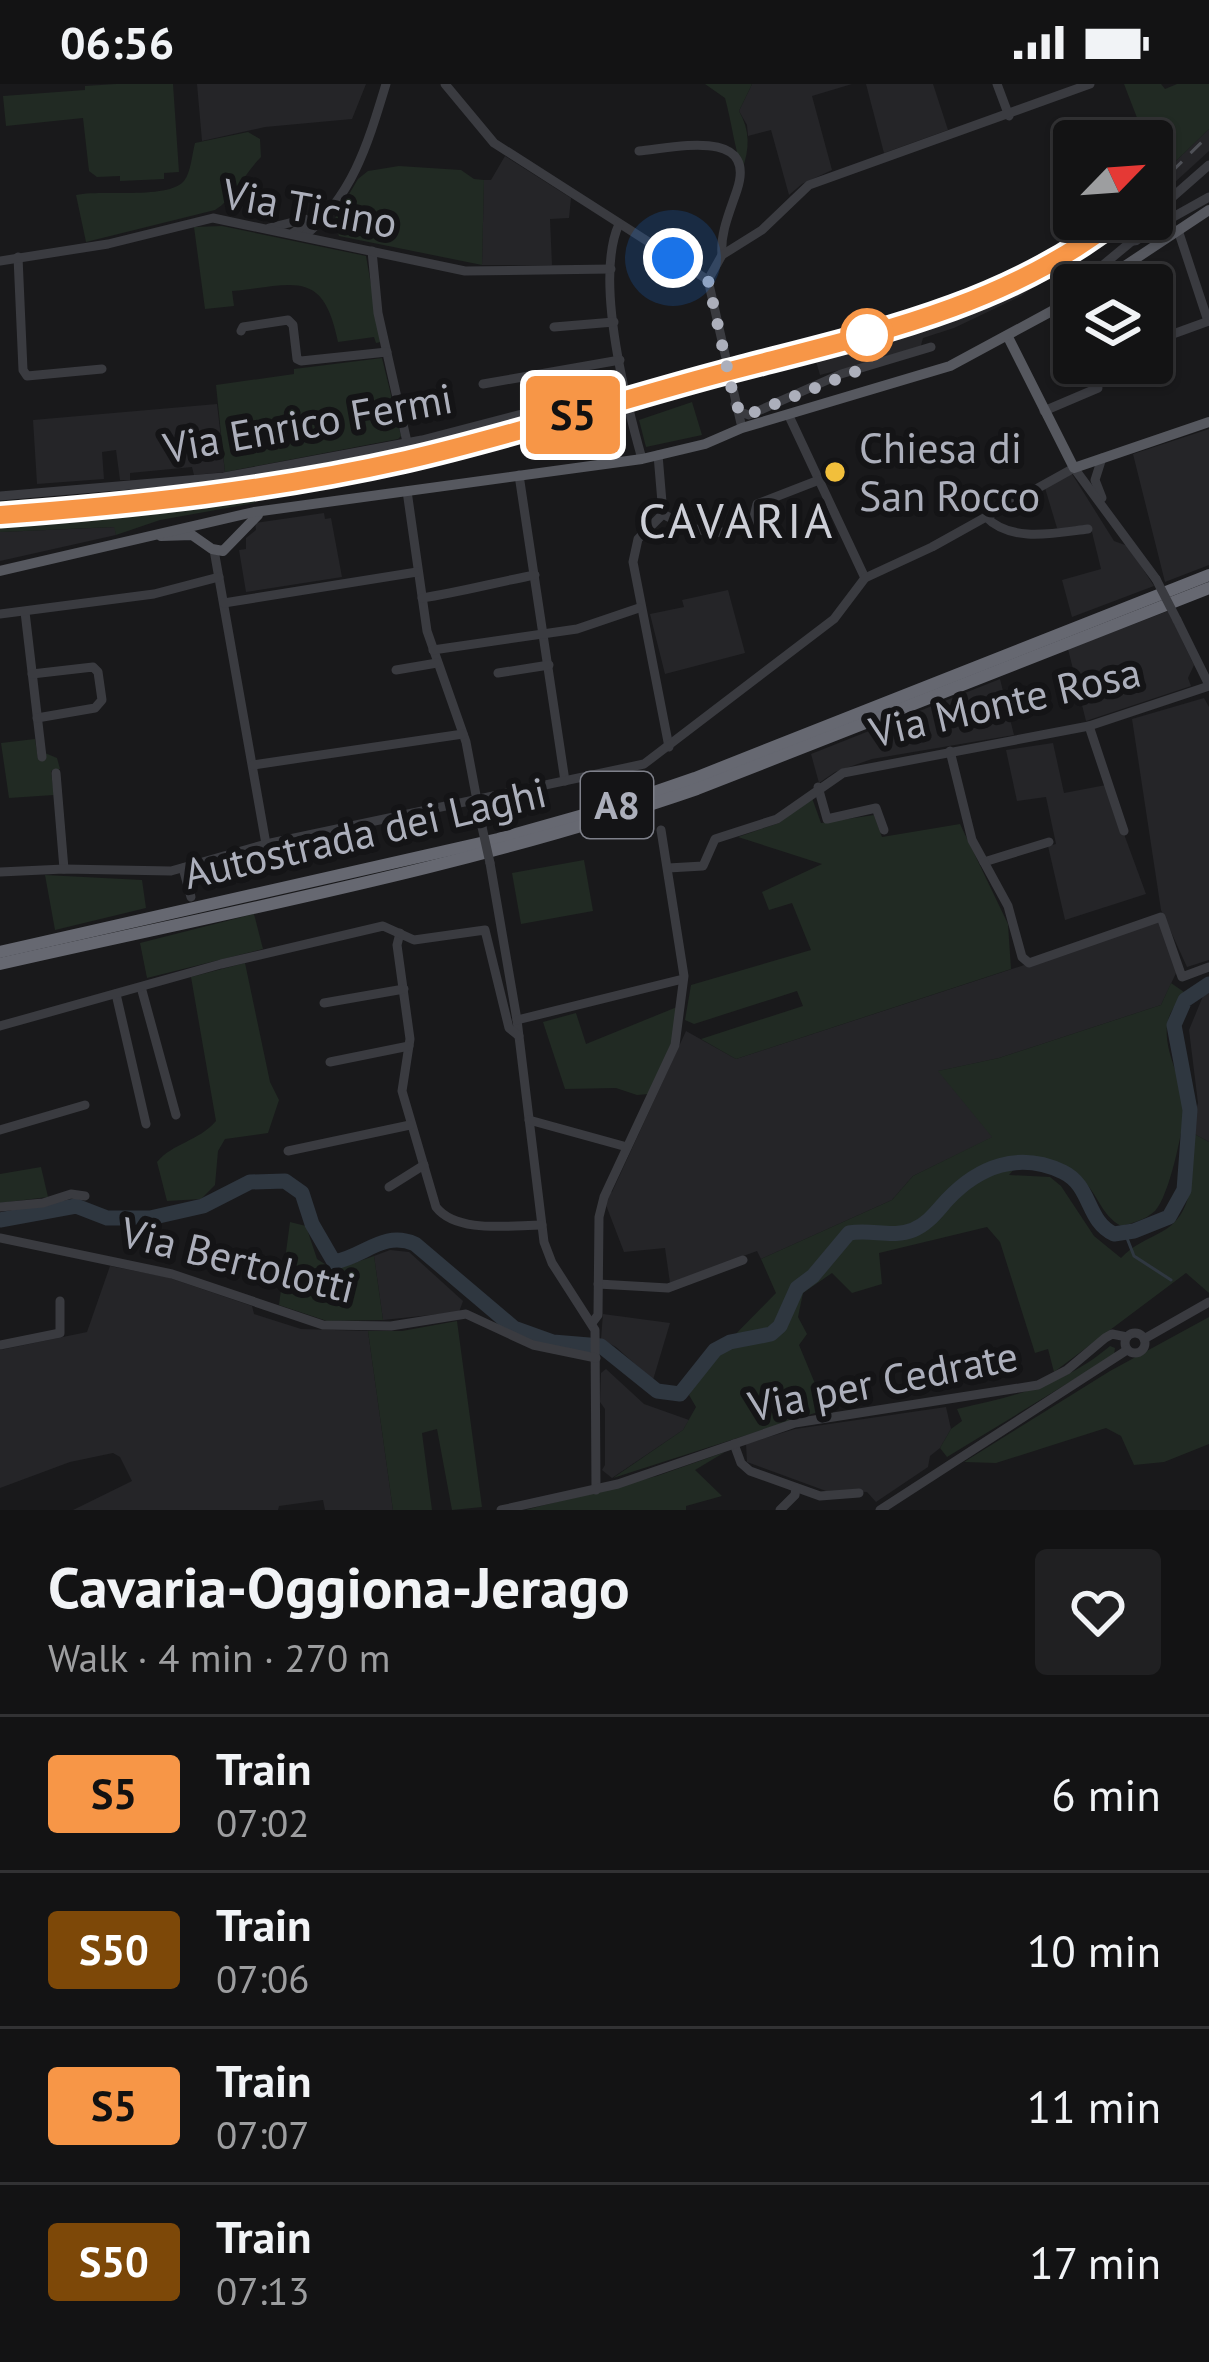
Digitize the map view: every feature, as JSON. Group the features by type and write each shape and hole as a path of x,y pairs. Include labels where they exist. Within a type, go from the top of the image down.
{"highway":[{"name":"Autostrada dei Laghi","path":"0,952 498,839 608,808 1209,575"},
{"name":"Autostrada dei Laghi","path":"0,964 501,849 613,818 1209,588"}],"main road":[{"path":"1127,264 1209,210"},
{"path":"0,571 266,511 658,455 950,366 1053,308"},
{"path":"1008,337 1074,468 1209,422"},
{"path":"218,545 266,511"},
{"path":"217,520 232,525 218,545 207,526 217,520"},
{"path":"152,536 186,534 218,545"}],"street":[{"path":"298,234 332,208 357,174 386,84"},
{"path":"445,84 494,143 708,280"},
{"path":"997,84 1009,116"},
{"path":"742,428 708,280 722,255 750,239 820,180 1090,84"},
{"path":"639,151 718,145 733,155 741,167 740,183 721,241 722,255"},
{"path":"1173,196 1209,164"},
{"path":"1173,216 1209,197"},
{"path":"269,228 332,208"},
{"path":"332,208 328,226 339,244"},
{"name":"Via Ticino","path":"0,261 108,244 213,218 465,271 611,269"},
{"path":"298,234 310,218"},
{"path":"619,224 612,248 614,322 623,388 641,459"},
{"path":"1173,334 1209,321 1178,230"},
{"path":"1107,264 1132,240"},
{"path":"372,251 407,442"},
{"path":"18,257 27,376 102,369"},
{"path":"241,331 288,320 297,359 302,362 387,352"},
{"path":"554,327 614,322"},
{"path":"735,404 749,415 841,374 932,347"},
{"path":"483,385 620,361"},
{"name":"Via Enrico Fermi","path":"0,496 224,477 407,442 623,388"},
{"path":"1044,411 1098,388"},
{"path":"789,416 865,578"},
{"path":"658,455 663,514 636,543 633,562 669,748"},
{"path":"1102,458 1095,480 1113,519"},
{"path":"0,872 139,873 183,868 266,844 644,764 834,620 865,578 1074,468 1156,579 1209,686"},
{"path":"520,475 566,781"},
{"path":"663,514 723,536 753,521 757,504 819,480"},
{"path":"407,491 433,650 463,734 490,863 517,1020 542,1225 552,1263 592,1323 596,1337 596,1490"},
{"path":"986,517 999,528 1017,533 1088,529"},
{"path":"218,545 220,582 266,844"},
{"path":"189,584 209,567 218,545"},
{"path":"224,603 417,572"},
{"path":"422,598 536,575"},
{"path":"0,614 220,582"},
{"path":"433,650 577,629 640,608"},
{"path":"25,612 42,757"},
{"path":"396,670 437,663"},
{"path":"498,673 549,665"},
{"path":"32,674 93,667 103,700 95,708 37,718"},
{"name":"Via Monte Rosa","path":"668,868 704,866 715,839 777,818 843,773 1089,726 1209,686"},
{"path":"1089,726 1124,831"},
{"path":"253,766 463,734"},
{"path":"950,751 972,840 1008,906 1022,958 1029,963 1161,917 1182,977 1209,967"},
{"path":"56,773 64,869"},
{"name":"Via Monte Rosa","path":"818,788 827,819 877,808 884,830"},
{"path":"592,1323 598,1315 599,1216 607,1189 675,1046 682,979 662,830"},
{"path":"984,862 1049,842"},
{"path":"183,868 191,897"},
{"path":"0,1026 220,964 383,926 414,940 485,930 509,1028 519,1036"},
{"path":"400,933 397,945 409,1046 402,1081 410,1125 436,1207 449,1219 542,1225"},
{"path":"517,1020 682,979"},
{"path":"141,987 176,1115"},
{"path":"324,1003 404,989"},
{"path":"116,994 146,1124"},
{"path":"330,1062 409,1046"},
{"path":"0,1130 86,1105"},
{"path":"530,1120 627,1147"},
{"path":"288,1151 410,1125"},
{"path":"389,1187 424,1165"},
{"path":"0,1207 43,1203 71,1194 85,1196"},
{"name":"Via Bertolotti","path":"0,1238 172,1274 323,1325 391,1326 466,1314 533,1345 596,1356"},
{"path":"598,1284 668,1288 743,1260"},
{"path":"0,1345 60,1333 60,1300"},
{"path":"880,1510 1127,1350 1140,1352 1144,1339 1209,1302"},
{"name":"Via per Cedrate","path":"501,1510 596,1490 795,1423 1038,1385 1067,1370 1112,1334 1127,1337"},
{"path":"1127,1350 1127,1337 1136,1334 1144,1339"},
{"path":"734,1444 745,1468 796,1488 820,1496 859,1492"},
{"path":"780,1510 796,1488"}],"shaded area":[{"path":"116,84 173,84 179,172 164,173 164,179 97,177 89,171 83,118 6,126 3,96"},
{"path":"197,84 366,84 352,119 265,127 202,141"},
{"path":"705,84 752,84 739,111 748,140 742,170 725,98"},
{"path":"752,84 852,84 812,96 832,170 789,195 771,130 748,136 739,111"},
{"path":"866,84 933,84 948,130 884,153"},
{"path":"1124,84 1161,84 1165,89 1177,84 1209,84 1209,129 1173,164 1173,120 1138,120"},
{"path":"1209,129 1209,151 1173,184 1173,164"},
{"path":"248,132 260,139 261,157 215,210 86,242 76,195 176,187 190,168 195,143"},
{"path":"505,156 571,198 569,218 550,219 552,265 482,265 484,180 491,180"},
{"path":"399,166 461,170 484,180 482,265 339,236 334,220 358,179 368,171"},
{"path":"222,226 366,256 381,342 376,343 374,337 338,342 324,302 303,286 232,291 234,306 205,309 194,227"},
{"path":"1080,240 1102,240 1068,264 1053,264 1053,274 1021,296 923,338 920,349 820,375 815,358 735,380 732,367 965,301 1046,263"},
{"path":"1080,240 1046,263 965,301 962,295"},
{"path":"382,358 398,439 225,472 216,385"},
{"path":"724,370 726,381 630,408 627,397"},
{"path":"619,392 620,398 334,471 207,492 0,511 0,501 94,496 316,466 450,437"},
{"path":"620,398 623,410 384,474 168,509 0,523 0,511 145,500 336,470 443,447"},
{"path":"692,402 702,435 646,447 639,420"},
{"path":"217,404 225,472 194,475 192,467 130,473 130,480 120,480 116,450 102,452 104,479 37,484 33,420"},
{"path":"1209,429 1209,565 1165,582 1133,454"},
{"path":"1072,474 1114,541 1128,546 1154,586 1072,617 1062,580 1101,569 1091,528 1057,528 1045,488"},
{"path":"253,497 255,503 160,520 116,535 114,527 0,532 0,523 76,519"},
{"path":"324,513 325,519 331,518 342,577 246,592 239,550 246,549 255,523"},
{"path":"115,527 116,535 0,561 0,532"},
{"path":"728,590 745,653 665,674 650,614 684,607 682,600"},
{"path":"1168,611 1194,665 1188,678 1191,686 1086,721 1068,649"},
{"path":"1000,679 1014,735 872,759 819,783 811,754"},
{"path":"1204,698 1209,707 1209,960 1187,967 1161,910 1132,719"},
{"path":"35,739 38,759 44,759 45,753 57,758 60,769 51,771 54,795 9,798 1,743"},
{"path":"1053,743 1064,793 1106,785 1146,894 1065,920 1048,846 1056,844 1046,797 1017,801 1006,750"},
{"path":"812,798 821,823 874,815 882,837 960,824 1008,924 1011,969 736,1059 701,1039 803,1006 797,991 694,1024 685,1020 691,985 811,950 792,903 769,910 762,892 822,864 738,837 779,823"},
{"path":"584,860 593,911 521,924 512,873"},
{"path":"45,875 142,880 146,908 55,930"},
{"path":"254,914 263,949 147,978 140,943"},
{"path":"1159,921 1177,971 1161,1005 999,1058 939,1071 993,1137 913,1176 892,1200 761,1259 757,1251 670,1283 665,1248 624,1252 606,1205 608,1193 686,1031 736,1059"},
{"path":"245,963 270,1082 279,1100 268,1133 225,1139 218,1151 215,1185 201,1199 167,1201 157,1162 216,1121 191,977"},
{"path":"1171,983 1184,992 1169,1017 1167,1037 1184,1110 1170,1178 1155,1211 1121,1226 1082,1179 1062,1167 1024,1157 1009,1175 1050,1177 1094,1236 1121,1258 1174,1223 1182,1212 1190,1187 1189,1131 1209,1142 1209,1293 1186,1273 1054,1372 1048,1349 1035,1353 1000,1242 987,1227 879,1253 882,1284 852,1293 832,1273 803,1293 798,1317 807,1334 799,1345 821,1398 818,1412 613,1478 683,1430 696,1407 689,1395 714,1356 776,1293 761,1259 892,1200 913,1176 992,1137 938,1071 999,1058 1161,1005"},
{"path":"1209,993 1209,1142 1189,1131 1198,1103 1189,1030 1203,996"},
{"path":"677,1007 672,1045 649,1094 616,1088 565,1089 543,1022 576,1013 586,1044"},
{"path":"41,1167 48,1197 0,1203 0,1174"},
{"path":"290,1222 306,1226 317,1259 334,1270 374,1256 383,1320 327,1321 279,1305"},
{"path":"390,1250 409,1252 463,1301 459,1312 383,1320 374,1256"},
{"path":"110,1266 167,1277 252,1306 254,1314 301,1329 368,1331 393,1510 325,1510 323,1500 279,1506 278,1510 73,1510 132,1481 113,1453 70,1462 0,1488 0,1350 87,1332"},
{"path":"603,1314 670,1323 653,1380 601,1339"},
{"path":"1209,1317 1209,1444 1164,1462 1134,1465 1121,1436 1106,1428 996,1463 964,1462 1110,1371"},
{"path":"457,1321 482,1507 452,1510 437,1429 422,1433 432,1510 393,1510 368,1331 402,1331"},
{"path":"1110,1346 1115,1348 1114,1355 947,1457 940,1448 962,1421 957,1409 1057,1380"},
{"path":"606,1369 644,1404 689,1420 683,1430 612,1478 602,1470 605,1409 600,1402 601,1373"},
{"path":"946,1407 951,1429 930,1456 928,1467 876,1502 867,1492 826,1491 747,1462 746,1444 795,1429"},
{"path":"725,1452 695,1470 722,1496 686,1506 686,1510 525,1510 657,1476"}],"waterway":[{"path":"0,1220 76,1206 107,1218 150,1218 203,1206 250,1182 285,1181 302,1193 312,1224 334,1262 383,1242 415,1244 514,1328 553,1342 601,1346 657,1391 680,1394 715,1350 771,1334 780,1326 797,1288 849,1233 913,1230 972,1178 1001,1165 1031,1163 1063,1172 1079,1186 1098,1221 1114,1234 1169,1217 1184,1190 1190,1110 1174,1025 1185,1000 1209,984"},
{"path":"1125,1233 1134,1256 1171,1280"}],"railway":[{"path":"1173,170 1209,135"},
{"path":"0,520 266,491 503,441 941,316 1036,277 1096,240"}],"train":[{"name":"S5","path":"0,515 244,490 445,451 974,302 1091,240"}],"place":[{"name":"Chiesa di San Rocco","path":"835,472"}],"district":[{"name":"CAVARIA","path":"737,521"}],"route":[{"path":"673,258 708,280 735,404 745,416 862,369 867,335"}]}
